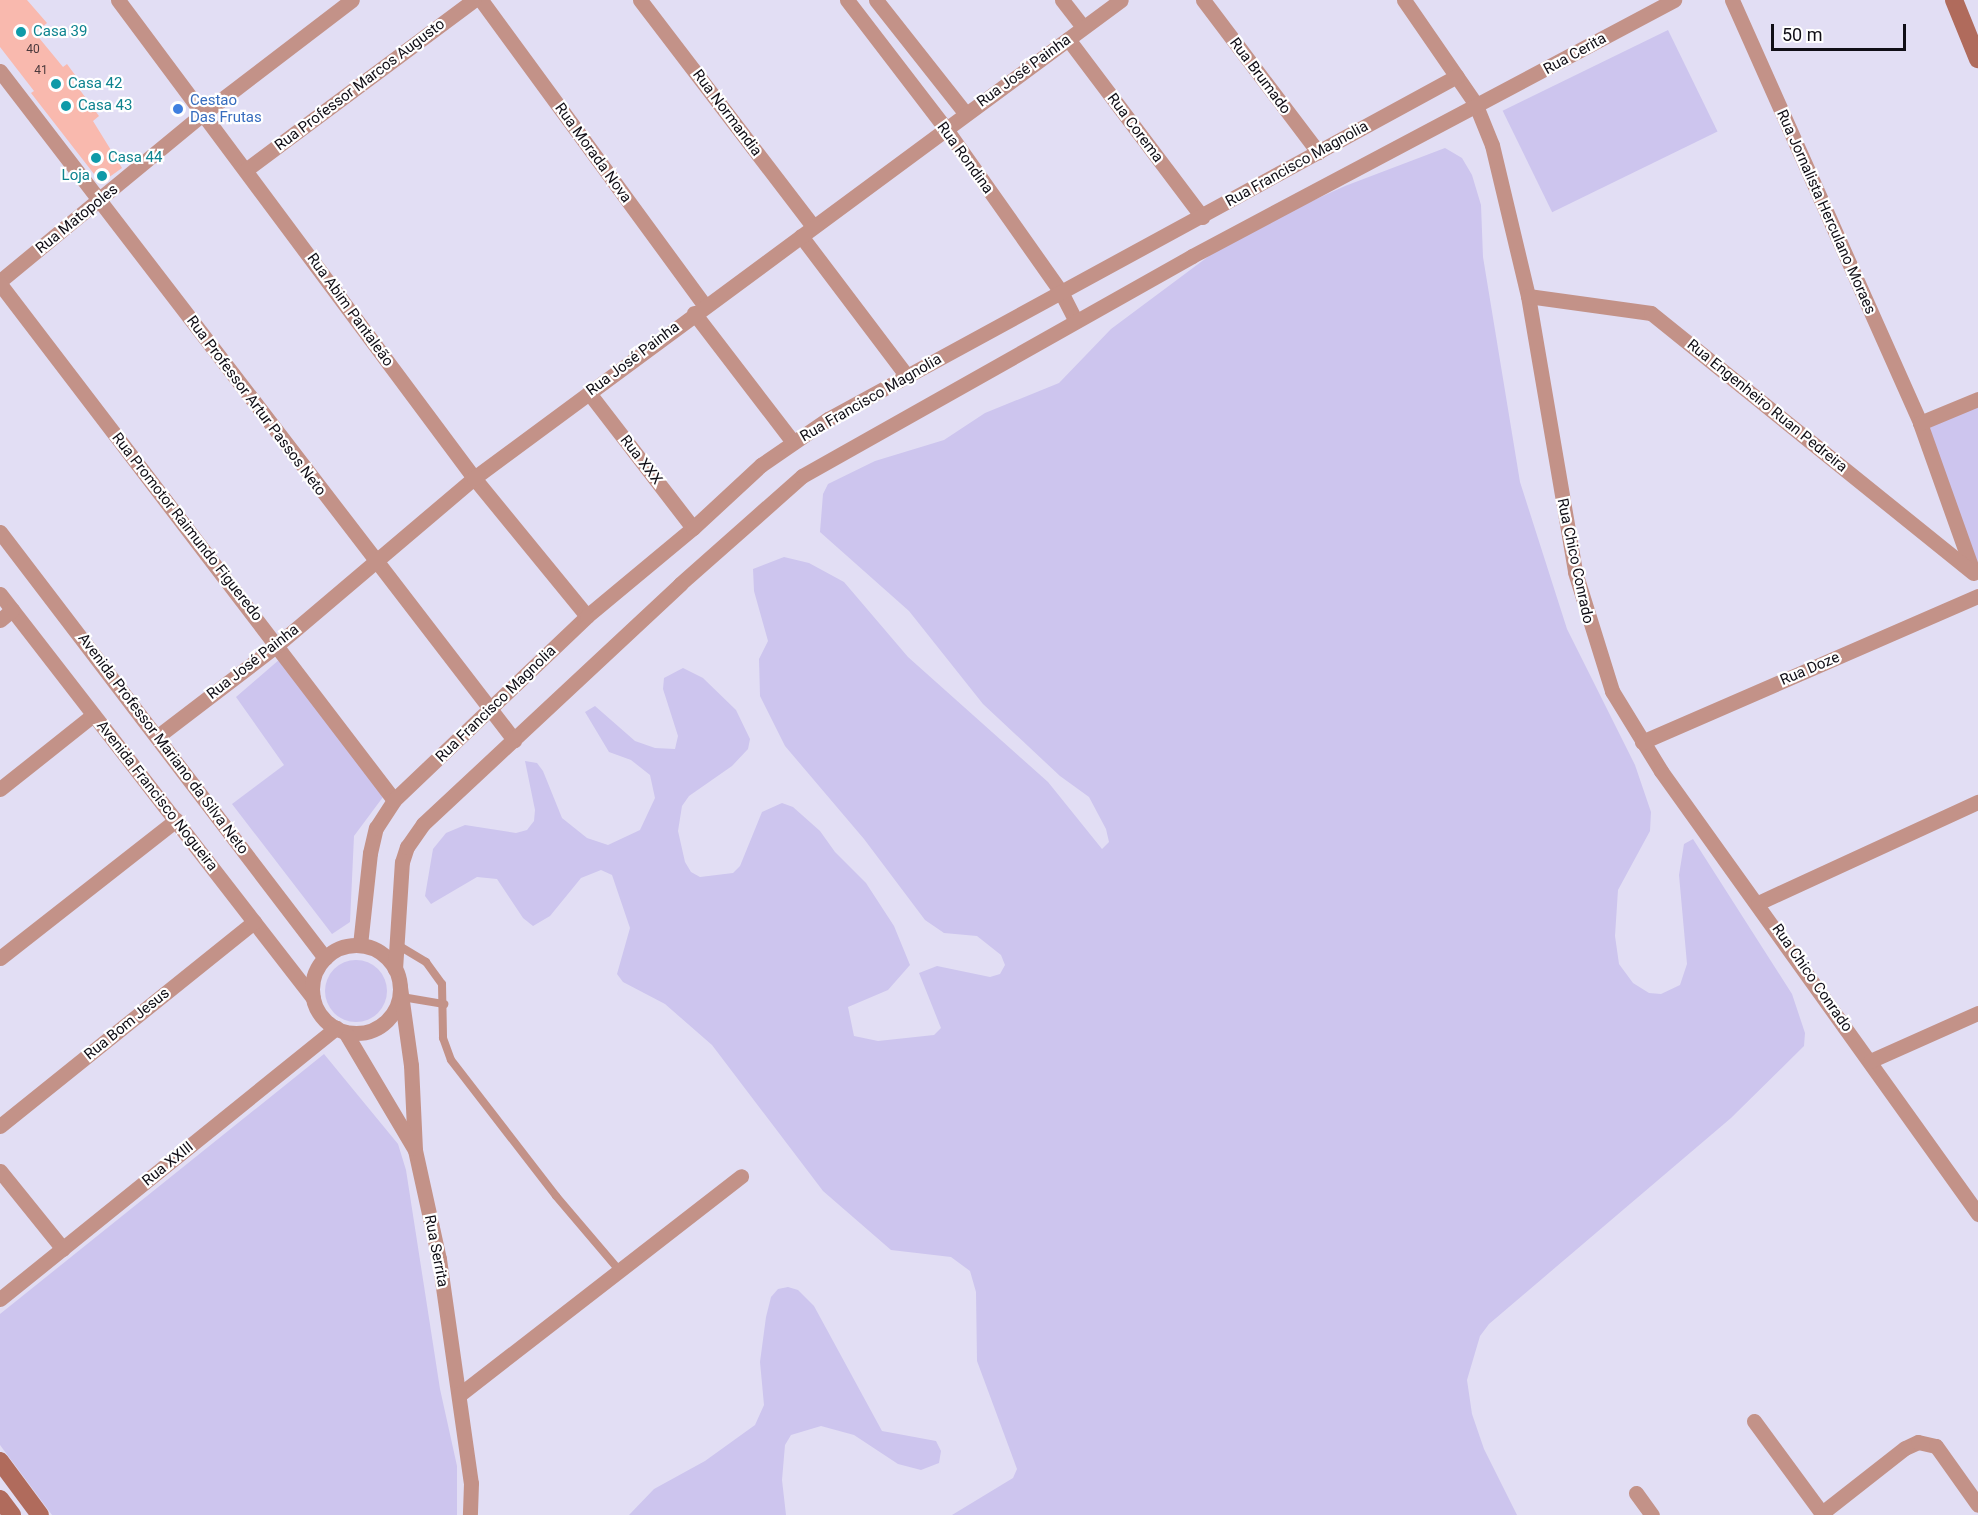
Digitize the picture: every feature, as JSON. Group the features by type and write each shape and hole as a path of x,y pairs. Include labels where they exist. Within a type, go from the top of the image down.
{"main road":[{"path":"1954,0 1978,59"},
{"path":"0,1461 40,1515"},
{"path":"0,1499 12,1515"}],"street":[{"name":"Rua Abim Pantaleão","path":"118,0 247,170 474,478 587,616"},
{"name":"Rua Matopoles","path":"0,283 204,113 352,0"},
{"name":"Rua Professor Marcos Augusto","path":"247,170 474,0"},
{"name":"Rua Morada Nova","path":"481,0 793,442"},
{"name":"Rua Normandia","path":"640,0 807,231 907,376"},
{"name":"Rua Rondina","path":"847,0 946,129 1061,292 1075,320"},
{"name":"Rua Rondina","path":"876,0 966,114"},
{"path":"1062,0 1083,27"},
{"name":"Rua José Painha","path":"158,736 277,645 474,478 699,309 1122,0"},
{"name":"Rua Brumado","path":"1203,0 1318,152"},
{"name":"Rua Chico Conrado","path":"1404,0 1475,103 1492,145 1528,296 1575,572 1612,691 1641,741 1978,1214"},
{"name":"Rua Cerita","path":"1475,103 1494,99 1674,0"},
{"name":"Rua Jornalista Herculano Moraes","path":"1732,0 1920,423 1975,576"},
{"name":"Rua Corema","path":"1068,39 1202,217"},
{"name":"Rua Professor Artur Passos Neto","path":"0,71 374,562 514,740"},
{"name":"Rua Francisco Magnolia","path":"360,945 370,853 376,828 394,800 490,711 587,616 693,528 760,465 793,442 907,376 1457,76"},
{"name":"Rua Francisco Magnolia","path":"395,969 400,877 407,847 423,824 680,584 802,477 1075,320 1475,103"},
{"name":"Rua Promotor Raimundo Figueredo","path":"0,283 394,800"},
{"name":"Rua Engenheiro Ruan Pedreira","path":"1528,296 1651,313 1975,576"},
{"name":"Rua XXX","path":"589,393 693,528"},
{"path":"1920,423 1978,399"},
{"name":"Avenida Professor Mariano da Silva Neto","path":"0,532 325,957"},
{"name":"Avenida Francisco Nogueira","path":"0,594 313,998"},
{"name":"Rua Doze","path":"1641,741 1978,596"},
{"path":"0,620 12,610"},
{"path":"0,789 93,715"},
{"path":"1758,903 1978,802"},
{"path":"0,958 176,820"},
{"name":"Rua Bom Jesus","path":"0,1126 254,922"},
{"path":"395,969 387,957 360,945 342,948 325,957 316,969 313,998 326,1020 340,1030 415,1150"},
{"name":"Rua Serrita","path":"395,969 401,992 411,1065 415,1150 439,1259 459,1395 471,1483 470,1515"},
{"path":"340,1030 365,1032 384,1024 396,1007 401,992"},
{"path":"1870,1061 1978,1013"},
{"name":"Rua XXIII","path":"0,1299 340,1030"},
{"path":"0,1171 63,1249"},
{"path":"459,1395 741,1176"},
{"path":"1754,1422 1823,1514 1905,1448 1918,1442 1936,1446 1978,1504"},
{"path":"1635,1493 1652,1515"}],"lane":[{"path":"396,944 436,973 442,984 444,1038 451,1060 556,1196 619,1270"},
{"path":"401,992 444,1004"}],"shaded area":[{"path":"1668,30 1718,132 1552,212 1503,111"},
{"path":"1445,148 1462,158 1472,175 1481,205 1483,257 1520,482 1567,629 1635,765 1651,812 1650,831 1618,890 1615,936 1619,964 1633,983 1649,993 1661,994 1680,985 1687,964 1679,875 1684,844 1693,839 1792,994 1805,1033 1804,1046 1731,1118 1489,1324 1480,1336 1467,1380 1472,1414 1484,1449 1517,1515 952,1515 1013,1478 1017,1469 977,1361 976,1292 970,1271 951,1257 891,1250 823,1191 712,1045 665,1004 623,982 617,974 630,928 612,875 601,870 581,878 550,916 533,926 523,918 497,879 477,877 431,904 425,896 433,849 446,833 465,825 516,833 527,830 534,821 535,810 525,761 537,763 543,771 562,818 587,838 608,845 640,830 655,798 650,775 631,760 609,752 585,712 595,706 635,741 655,748 675,749 678,736 663,689 664,678 683,668 703,678 736,710 750,739 748,749 732,766 689,796 682,806 678,831 685,862 691,872 700,877 733,873 740,866 762,812 782,803 793,807 820,831 835,852 866,883 894,926 910,965 888,990 848,1007 854,1036 878,1041 934,1035 941,1028 919,973 937,966 990,977 1000,974 1005,965 1001,955 977,936 944,933 925,920 864,839 785,746 760,696 759,659 768,641 754,591 753,569 784,557 809,563 844,582 908,657 1048,782 1102,849 1109,842 1106,829 1089,797 1060,776 983,704 909,611 820,532 823,494 828,484 875,461 944,440 985,413 1059,383 1111,329 1213,253 1268,221 1345,186"},
{"path":"1978,406 1978,564 1927,428"},
{"path":"280,659 383,797 354,836 350,922 332,934 232,804 284,765 236,697"},
{"path":"356,960 373,965 378,969 382,974 387,991 382,1008 378,1013 373,1017 356,1022 339,1017 334,1013 330,1008 325,991 330,974 334,969 339,965"},
{"path":"324,1054 398,1144 406,1170 440,1389 457,1466 457,1515 52,1515 0,1445 0,1314"},
{"path":"788,1287 798,1290 814,1306 882,1431 936,1441 941,1451 939,1463 921,1470 898,1464 854,1435 821,1426 791,1435 785,1445 782,1480 786,1515 629,1515 654,1489 705,1461 755,1425 764,1405 760,1362 766,1317 771,1297 778,1289"}],"building":[{"path":"0,0 27,0 47,23 35,33 63,67 67,64 78,79 74,82 99,116 93,121 122,168 101,183 31,93 34,91 0,47"}],"place":[{"name":"Casa 39","path":"21,32"},
{"name":"Casa 42","path":"56,84"},
{"name":"Casa 43","path":"66,106"},
{"name":"Cestao Das Frutas","path":"178,109"},
{"name":"Casa 44","path":"96,158"},
{"name":"Loja","path":"102,176"}]}
